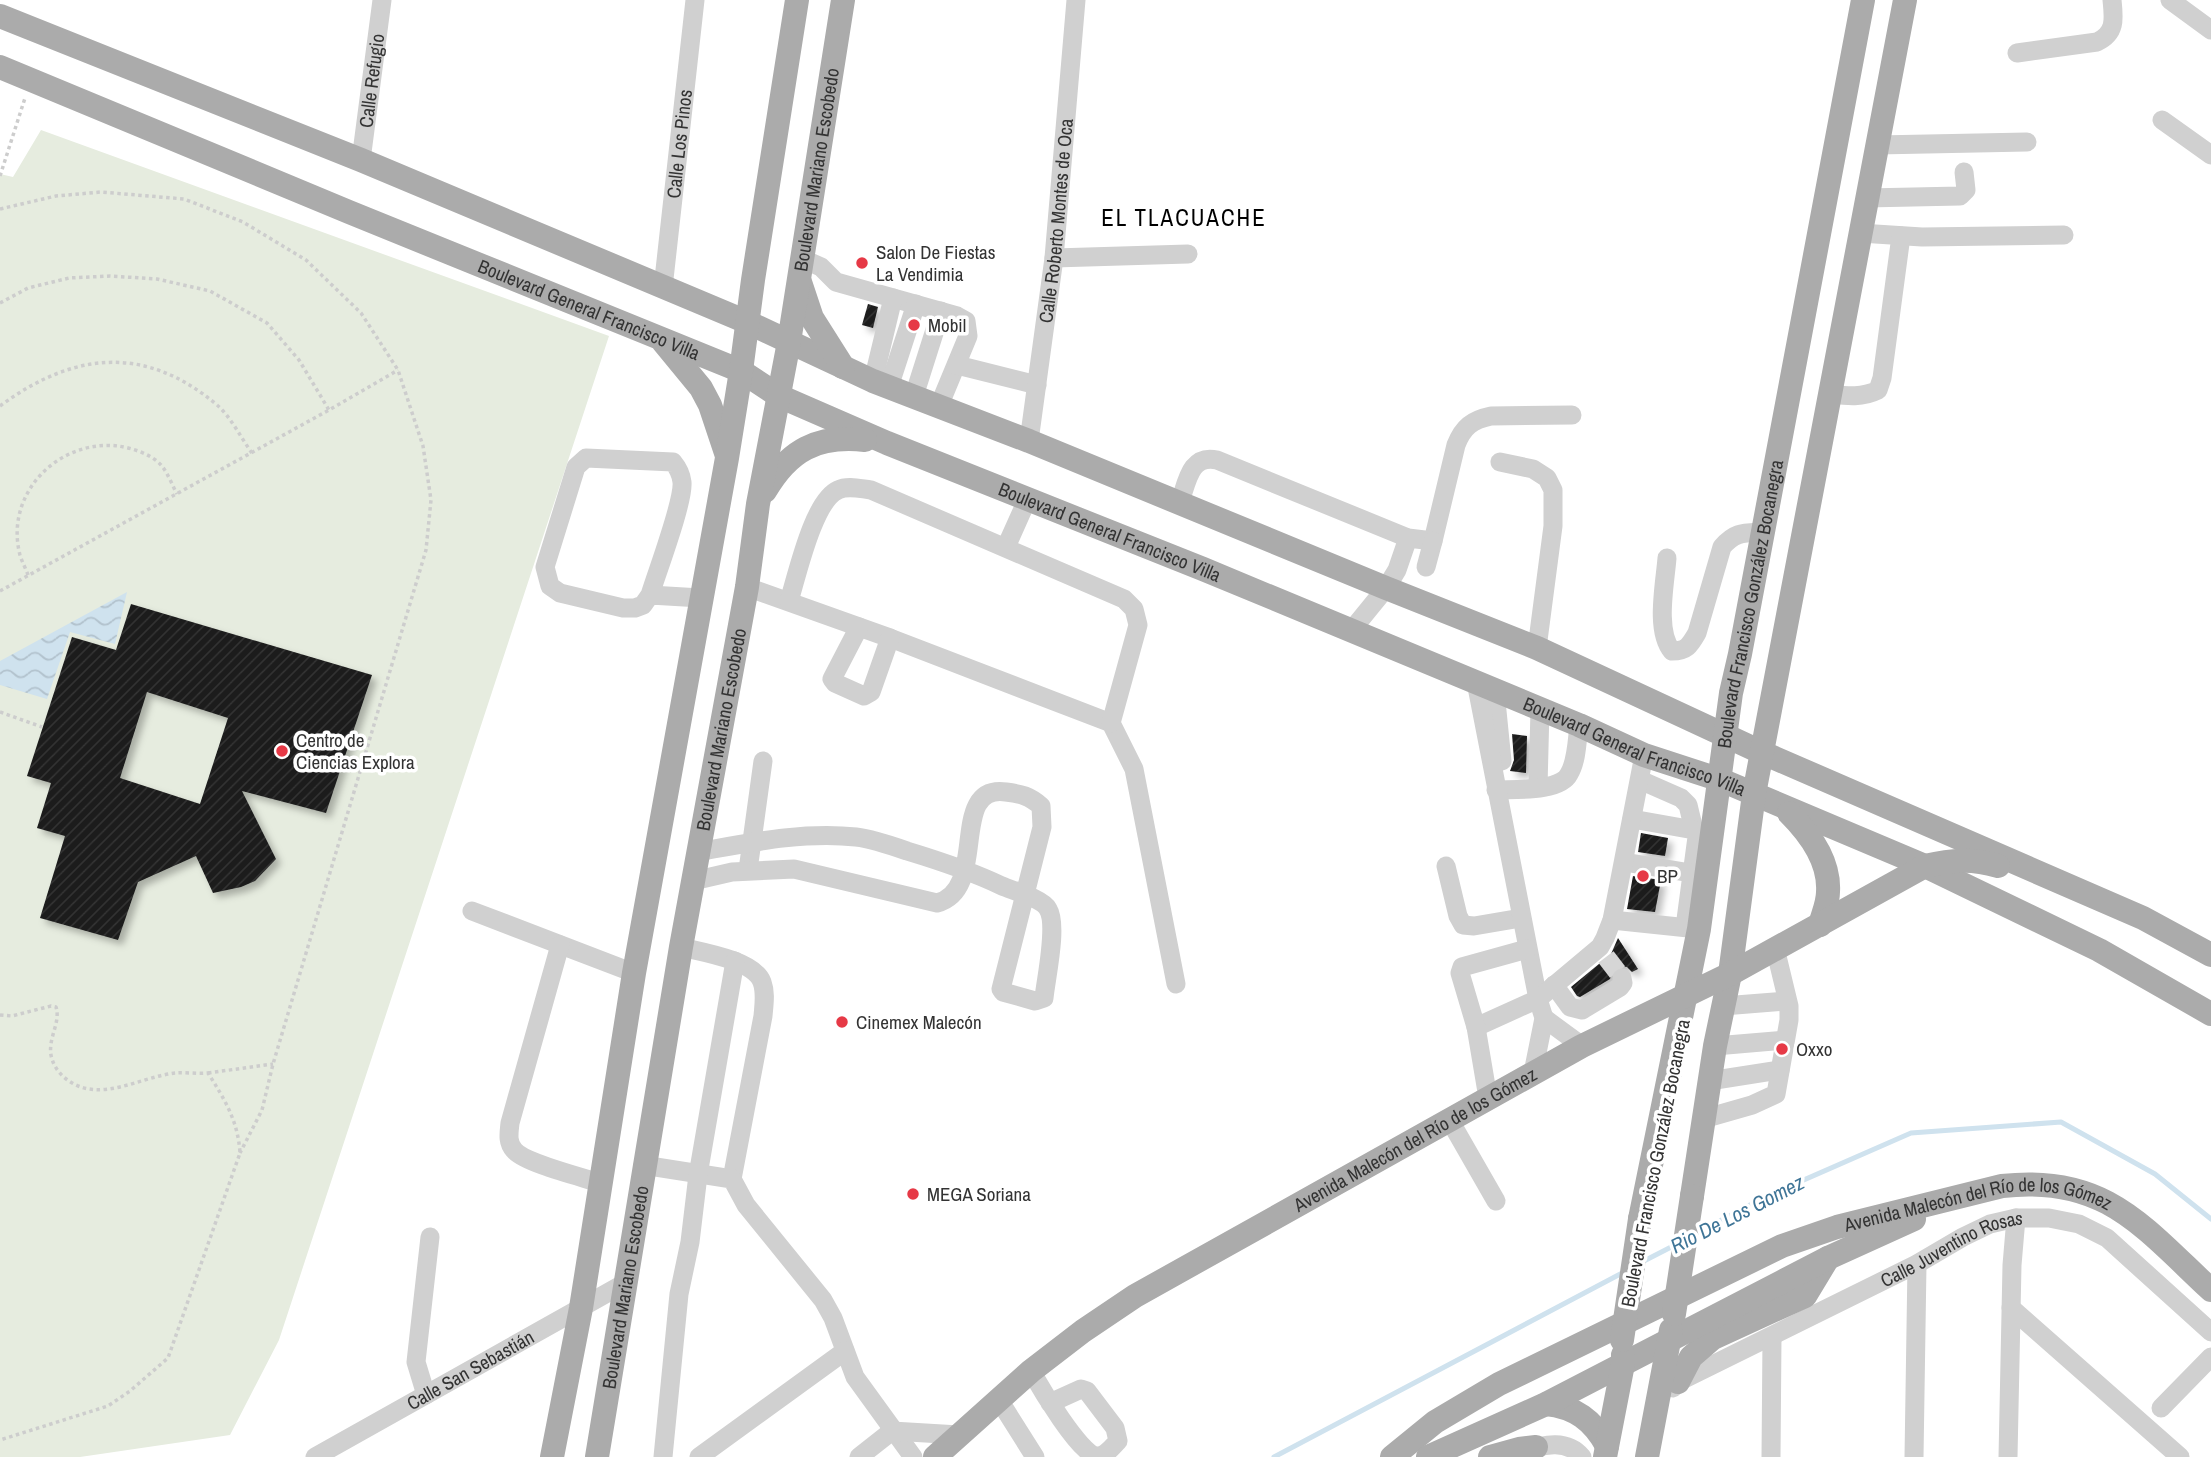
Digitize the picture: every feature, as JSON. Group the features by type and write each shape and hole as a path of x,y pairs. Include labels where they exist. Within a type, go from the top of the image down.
{"main road":[{"name":"Boulevard Mariano Escobedo","path":"552,1457 581,1308 634,973 727,458 797,0"},
{"name":"Boulevard Mariano Escobedo","path":"597,1457 643,1165 697,852 747,587 758,504 789,342 843,0"},
{"name":"Boulevard Francisco González Bocanegra","path":"1606,1451 1623,1352 1640,1219 1687,996 1692,928 1700,875 1721,780 1731,693 1863,0"},
{"name":"Boulevard Francisco González Bocanegra","path":"1647,1457 1674,1314 1715,1046 1730,974 1754,794 1905,0"},
{"path":"0,16 361,160 747,323 881,384 1029,441 1536,648 1763,753 2143,918 2211,955"},
{"name":"Boulevard General Francisco Villa","path":"0,67 741,371 779,396 887,443 1203,569 1579,725 1644,755 1721,780 1925,866 2099,950 2211,1014"},
{"path":"800,267 812,318 843,368"},
{"path":"661,340 701,388 710,405 727,458"},
{"path":"758,504 773,477 789,460 808,447 834,438 887,443"},
{"path":"1682,716 1705,708 1731,693"},
{"path":"1783,807 1811,837 1824,867 1829,889 1820,925"},
{"name":"Avenida Malecón del Río de los Gómez","path":"935,1457 1031,1371 1135,1296 1582,1046 1730,974 1925,866 1955,859 1970,859 2043,878 2095,897"},
{"path":"608,1133 625,1158 643,1165"},
{"name":"Avenida Malecón del Río de los Gómez","path":"1392,1457 1436,1422 1499,1384 1782,1246 1837,1227 2003,1186 2027,1183 2056,1185 2093,1195 2132,1216 2211,1290"},
{"path":"1428,1457 1546,1404 1623,1352 1669,1340 1828,1258 1972,1194"},
{"path":"1678,1382 1691,1357 1713,1338 1805,1296 1828,1258"},
{"path":"1546,1404 1569,1408 1583,1416 1597,1430 1606,1451"},
{"path":"1490,1457 1519,1449 1526,1452"}],"street":[{"name":"Calle Refugio","path":"361,160 382,0"},
{"name":"Calle Los Pinos","path":"663,288 695,0"},
{"name":"Calle Roberto Montes de Oca","path":"1029,441 1054,258 1076,0"},
{"path":"2017,53 2097,43 2107,37 2112,26 2112,0"},
{"path":"2170,0 2211,30"},
{"path":"2162,120 2211,155"},
{"path":"1877,145 2027,142"},
{"path":"1866,198 1960,196 1966,190 1964,172"},
{"path":"1860,233 1901,236 2064,235"},
{"path":"1830,394 1869,395 1878,390 1882,378 1901,236"},
{"path":"1054,258 1188,254"},
{"path":"800,267 821,267 836,282 941,311 966,321 969,328 968,337 939,406"},
{"path":"881,384 893,298"},
{"path":"881,384 916,304"},
{"path":"914,396 941,311"},
{"path":"957,365 1037,385"},
{"path":"1426,567 1455,445 1468,424 1491,416 1573,415"},
{"path":"1180,502 1192,469 1197,461 1206,457 1408,538 1433,541"},
{"path":"586,458 673,462 679,469 682,484 678,502 650,594 643,605 623,608 560,593 550,586 545,567 576,467 586,458"},
{"path":"1500,462 1532,469 1547,478 1553,490 1553,526 1536,648"},
{"path":"789,601 816,518 825,501 838,490 852,488 871,491 1124,599 1134,609 1138,625 1111,723 1134,769 1176,984"},
{"path":"1006,547 1027,500"},
{"path":"1667,558 1663,632 1672,651 1682,651 1690,645 1697,633 1722,547 1731,537 1762,532"},
{"path":"1351,631 1386,588 1397,570 1408,538"},
{"path":"747,587 890,638 1111,723"},
{"path":"650,594 701,598"},
{"path":"859,627 832,679 835,683 864,696 872,692 890,638"},
{"path":"1486,687 1521,918 1541,1008 1533,1073"},
{"path":"1538,787 1540,709"},
{"path":"1500,790 1560,784 1568,777 1573,766 1579,725"},
{"path":"1476,1027 1541,1008 1554,985 1603,952 1612,920 1644,755"},
{"path":"748,870 763,761"},
{"path":"1624,862 1700,875 1698,843 1688,805 1681,798 1640,780"},
{"path":"693,881 748,870 794,869 937,904 953,896 965,868 976,805 982,796 994,790 1026,794 1041,806 1042,827 1026,897 1001,989 1003,992 1039,1001 1044,998 1052,924 1050,911 1043,902 1026,897 965,868 878,841 856,837 752,842 697,852"},
{"path":"1632,819 1694,830"},
{"path":"794,869 803,838"},
{"path":"1446,866 1458,916 1464,925 1474,926 1521,918"},
{"path":"472,911 634,973"},
{"path":"1612,920 1692,928"},
{"path":"560,945 510,1124 509,1140 514,1151 527,1160 600,1183"},
{"path":"681,947 735,961 762,979 765,996 732,1179 746,1205 823,1300 860,1384 913,1457"},
{"path":"1703,1118 1774,1096 1788,1020 1787,1001 1775,948"},
{"path":"1488,1098 1476,1027 1460,973 1462,967 1527,949"},
{"path":"663,1457 679,1294 690,1242 698,1175 735,961"},
{"path":"1554,985 1570,1007 1582,1010 1620,987 1622,978"},
{"path":"1723,1006 1787,1001"},
{"path":"1541,1008 1582,1046"},
{"path":"1715,1046 1785,1040"},
{"path":"1709,1081 1780,1070"},
{"path":"1449,1119 1496,1201"},
{"path":"643,1165 732,1179"},
{"path":"2008,1457 2016,1218"},
{"name":"Calle Juventino Rosas","path":"1678,1382 1917,1264 1990,1224 2016,1218 2049,1218 2079,1224 2106,1238 2211,1332"},
{"path":"426,1395 416,1362 430,1237"},
{"path":"1914,1457 1917,1264"},
{"name":"Calle San Sebastián","path":"315,1457 625,1283"},
{"path":"2011,1308 2180,1457"},
{"path":"1771,1457 1772,1337"},
{"path":"699,1457 845,1351"},
{"path":"2161,1408 2211,1357"},
{"path":"1031,1371 1050,1403"},
{"path":"1660,1457 1669,1396 1678,1382"},
{"path":"999,1400 1035,1457"},
{"path":"859,1457 892,1431 959,1435"},
{"path":"1526,1452 1552,1444 1568,1446 1582,1457"}],"path":[{"path":"0,176 30,80"},
{"path":"0,209 55,196 101,192 184,199 243,222 306,260 361,313 398,370 423,446 431,500 426,550 273,1064 262,1110 240,1153 168,1358 108,1406 0,1440"},
{"path":"0,303 28,288 69,278 110,276 157,279 210,291 267,323 299,360 329,410"},
{"path":"0,406 26,388 54,374 90,363 139,363 178,377 219,406 252,453"},
{"path":"0,591 398,370"},
{"path":"28,575 20,555 18,536 24,499 41,472 58,458 94,445 127,447 161,465 177,494"},
{"path":"0,712 42,727"},
{"path":"0,1015 12,1016 56,1007 51,1056 60,1074 75,1085 89,1090 110,1089 175,1073 208,1073 273,1064"},
{"path":"208,1073 231,1110 239,1133 240,1153"}],"shaded area":[{"name":"Centro de Ciencias Explora","path":"41,130 609,336 279,1340 230,1435 80,1457 0,1457 0,174 13,177"}],"water":[{"path":"127,592 115,644 70,632 47,699 0,685 0,661"}],"building":[{"path":"868,304 878,307 873,328 862,325"},
{"name":"Centro de Ciencias Explora","path":"131,604 372,675 326,813 242,791 276,859 255,881 213,893 196,856 138,882 118,940 40,918 65,836 37,828 51,783 27,776 72,637 116,650","holes":["147,692 228,718 200,804 120,778"]},
{"path":"1512,734 1527,736 1526,773 1510,771 1514,760"},
{"path":"1641,833 1668,838 1665,856 1638,852"},
{"path":"1633,876 1661,880 1655,912 1627,909"},
{"path":"1618,938 1638,969 1632,972 1627,967 1619,966 1613,969 1610,979 1580,997 1577,996 1571,987 1611,954"}],"waterway":[{"name":"Rio De Los Gomez","path":"1695,1234 1767,1196 1911,1133 2061,1122 2155,1174 2211,1219"},
{"name":"Rio De Los Gomez","path":"1642,1262 1677,1244"},
{"name":"Rio De Los Gomez","path":"1274,1457 1624,1272"}],"tunnel":[{"path":"1606,957 1622,978"}],"place":[{"name":"Salon De Fiestas La Vendimia","path":"862,263"},
{"name":"Mobil","path":"914,325"},
{"name":"Centro de Ciencias Explora","path":"282,751"},
{"name":"BP","path":"1643,876"},
{"name":"Cinemex Malecón","path":"842,1022"},
{"name":"Oxxo","path":"1782,1049"},
{"name":"MEGA Soriana","path":"913,1194"}],"district":[{"name":"EL TLACUACHE","path":"1184,217"}]}
